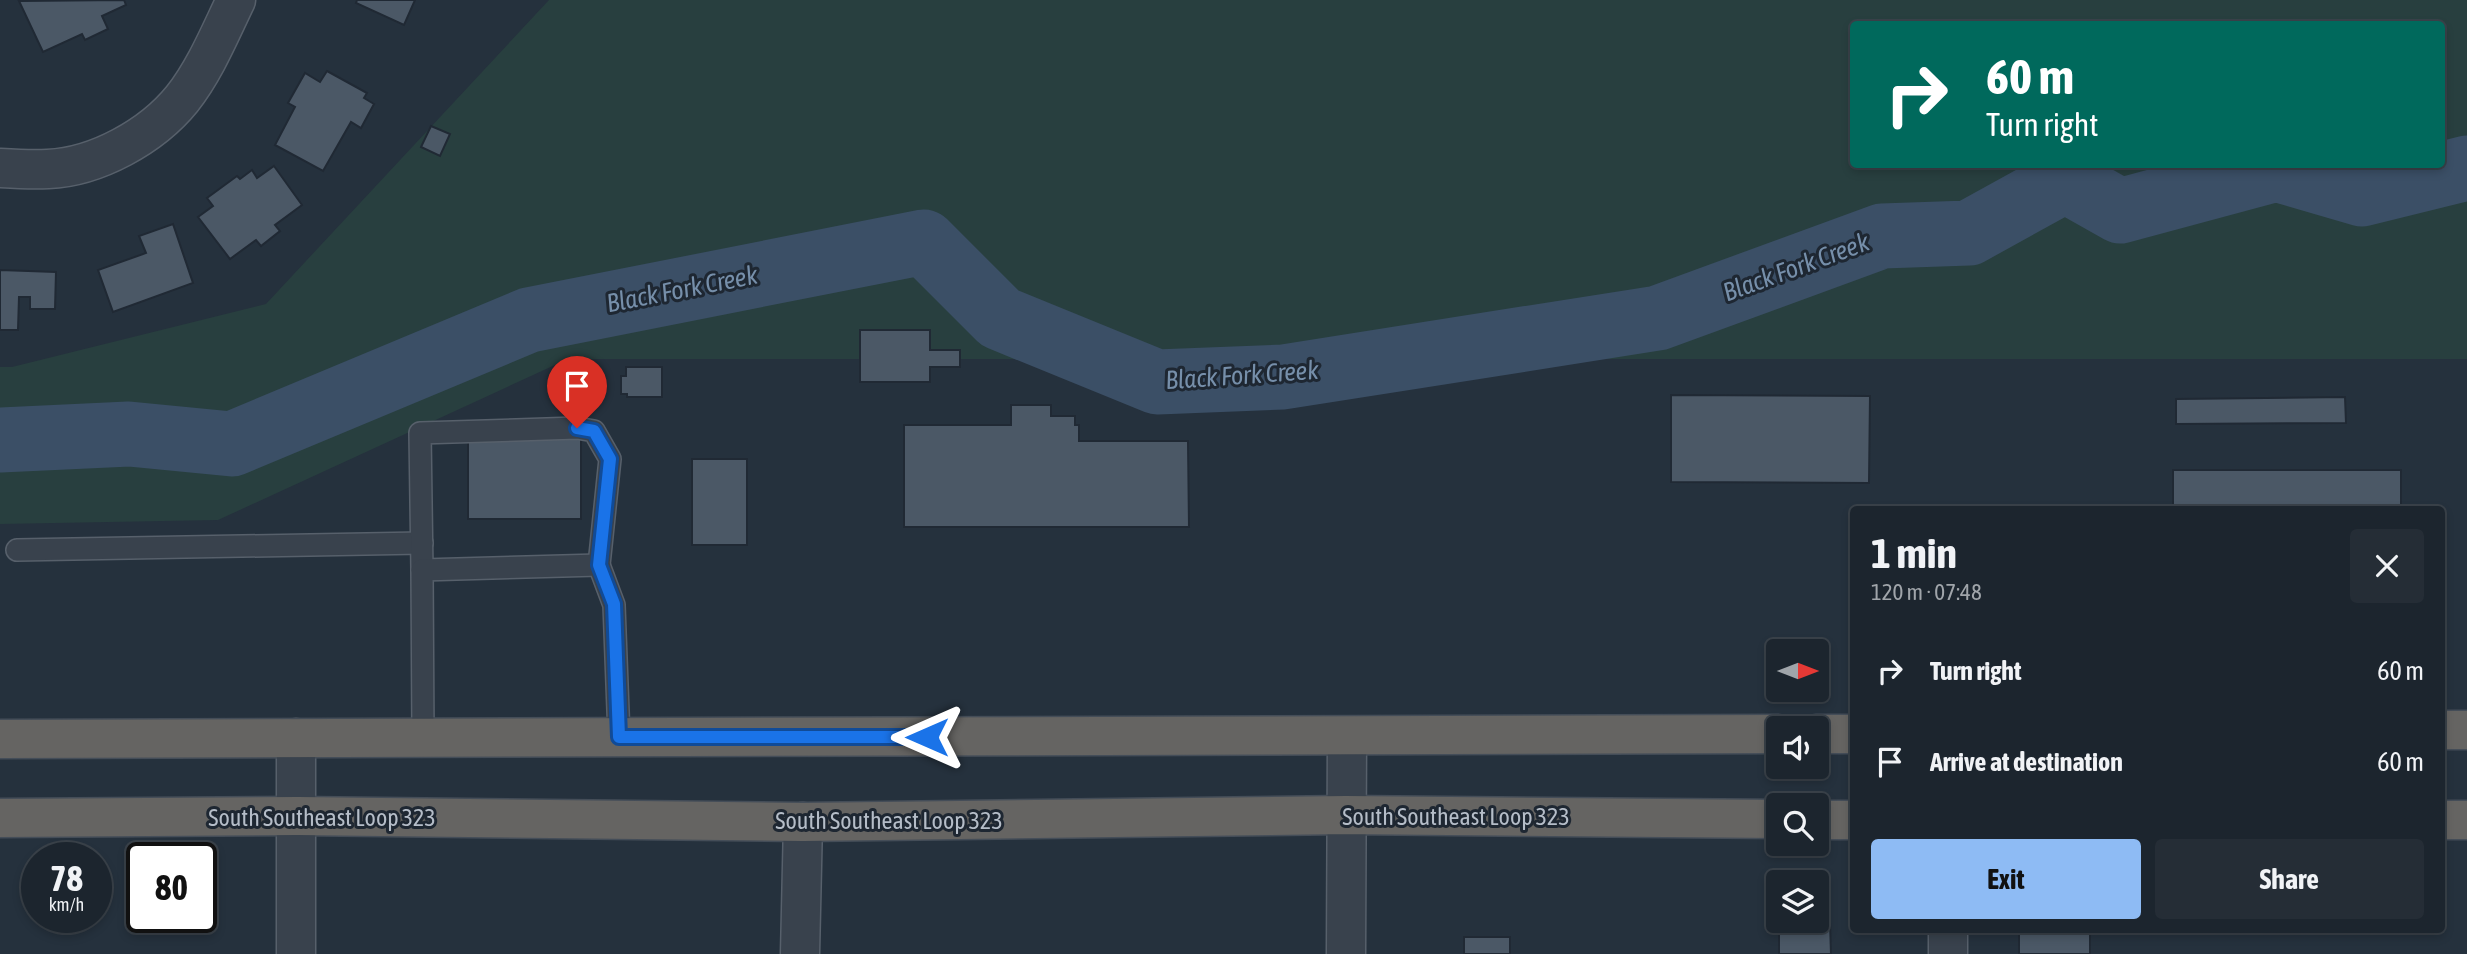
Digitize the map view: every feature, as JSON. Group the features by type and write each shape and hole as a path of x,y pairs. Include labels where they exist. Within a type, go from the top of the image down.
{"highway":[{"path":"2445,730 2467,730"},
{"path":"0,739 1766,734"},
{"path":"1829,734 1850,734"},
{"name":"South Southeast Loop 323","path":"0,818 298,816 803,821 1346,815 1766,819"},
{"path":"1829,820 1850,820"},
{"path":"2445,820 2467,820"}],"street":[{"path":"0,169 63,167 100,158 144,134 182,99 209,56 236,0"},
{"path":"1346,954 1347,736"},
{"path":"296,738 296,954"},
{"path":"800,954 803,821"},
{"path":"1948,933 1948,954"}],"lane":[{"path":"423,738 420,433 577,428 594,431 610,459 599,565 614,604 619,737"},
{"path":"17,550 422,542"},
{"path":"422,570 599,565"}],"green space":[{"path":"549,0 2467,0 2467,359 568,359 218,520 0,524 0,367 12,367 266,304"}],"building":[{"path":"124,0 126,5 102,16 108,29 85,40 82,34 43,52 19,1"},
{"path":"357,0 415,0 404,25 356,3"},
{"path":"327,71 367,93 364,98 374,104 361,128 351,122 323,171 275,145 295,107 288,103 305,73 320,82"},
{"path":"431,126 450,134 440,156 421,147"},
{"path":"274,166 302,205 275,225 280,231 261,246 256,240 230,259 198,217 213,206 207,198 237,176 240,179 252,170 257,178"},
{"path":"173,224 193,283 113,312 98,270 146,253 139,236"},
{"path":"0,270 56,272 55,309 30,309 30,297 19,297 18,330 0,330"},
{"path":"860,330 930,330 930,350 960,350 960,367 930,367 930,382 860,382"},
{"path":"626,367 662,367 662,397 627,397 627,394 621,394 621,376 626,376"},
{"path":"1671,395 1870,396 1869,483 1671,482"},
{"path":"2345,397 2346,423 2176,424 2176,399"},
{"path":"1011,405 1051,405 1051,416 1075,416 1075,425 1079,425 1079,441 1188,441 1189,527 904,527 904,425 1011,425"},
{"path":"468,437 581,437 581,519 468,519"},
{"path":"692,459 747,459 747,545 692,545"},
{"path":"2173,470 2401,470 2401,506 2173,506"},
{"path":"1829,922 1831,954 1779,954 1779,933 1829,933"},
{"path":"2019,933 2090,933 2090,954 2019,954"},
{"path":"1464,937 1510,937 1510,954 1464,954"}],"waterway":[{"name":"Black Fork Creek","path":"0,440 129,434 232,444 529,320 924,242 1000,318 1157,382 1283,377 1658,318 1882,236 1969,233 2065,180 2120,211 2276,169 2362,194 2467,168"}],"route":[{"path":"577,428 594,431 610,459 599,565 614,604 619,737 927,737"}]}
